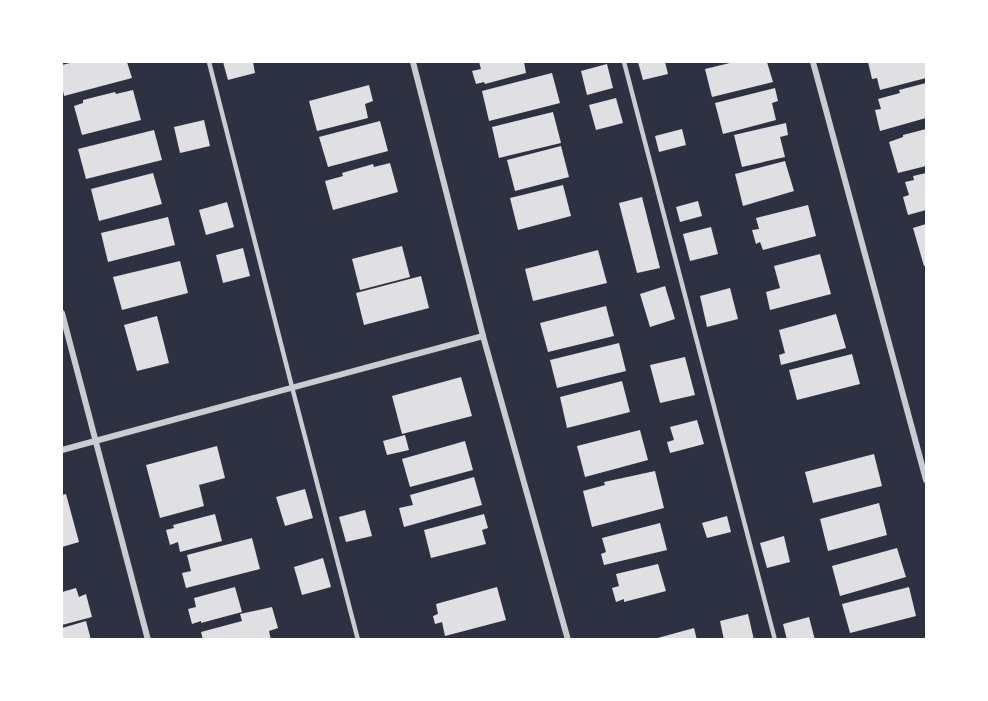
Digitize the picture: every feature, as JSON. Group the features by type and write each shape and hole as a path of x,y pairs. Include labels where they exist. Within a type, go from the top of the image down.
{"street":[{"path":"413,62 483,336 568,639"},
{"path":"813,62 927,480"},
{"path":"62,312 148,639"},
{"path":"62,450 483,336"}],"lane":[{"path":"209,62 358,639"},
{"path":"624,62 775,639"}],"building":[{"path":"74,62 127,62 132,78 64,96 62,65"},
{"path":"223,62 253,62 255,73 228,80"},
{"path":"479,62 524,62 526,73 485,84 484,82 476,84 472,71 481,69"},
{"path":"638,62 665,62 668,74 643,80"},
{"path":"734,62 767,62 773,82 712,97 705,69"},
{"path":"868,62 926,62 926,78 880,90 877,78 872,79"},
{"path":"607,64 613,88 587,95 581,71"},
{"path":"552,73 560,103 489,121 482,91"},
{"path":"926,83 926,118 880,131 875,110 881,109 878,99 900,93 899,90"},
{"path":"369,85 373,101 365,104 368,118 317,131 309,101"},
{"path":"775,88 778,101 772,103 776,120 723,134 715,103"},
{"path":"133,90 141,120 82,135 74,106 83,103 83,100"},
{"path":"616,98 623,123 596,130 589,105"},
{"path":"553,112 561,143 499,158 492,127"},
{"path":"204,120 210,146 180,153 174,127"},
{"path":"380,121 388,151 328,167 319,137"},
{"path":"786,123 788,135 780,137 785,157 742,167 734,135"},
{"path":"682,129 686,145 659,152 655,136"},
{"path":"926,129 926,166 898,173 889,142 903,135"},
{"path":"154,130 162,160 86,179 78,149"},
{"path":"561,146 569,177 515,191 507,160"},
{"path":"785,161 794,191 743,206 735,174"},
{"path":"390,163 398,192 333,210 325,181 343,176 342,173 373,164 374,167"},
{"path":"153,173 162,204 99,221 91,189"},
{"path":"926,173 926,210 908,215 903,197 909,195 905,182 914,180 913,176"},
{"path":"563,185 571,216 518,230 510,198"},
{"path":"642,197 660,268 637,273 619,203"},
{"path":"698,201 702,216 680,222 676,207"},
{"path":"227,202 234,227 206,235 199,210"},
{"path":"808,205 816,236 763,250 760,242 756,244 752,230 759,229 756,218"},
{"path":"168,217 175,245 108,262 101,233"},
{"path":"926,224 926,265 924,266 913,228"},
{"path":"711,227 718,254 690,261 683,234"},
{"path":"402,246 410,277 360,290 352,259"},
{"path":"243,248 250,276 223,283 216,255"},
{"path":"598,250 607,283 533,301 525,269"},
{"path":"820,254 831,294 770,310 766,292 780,288 774,266"},
{"path":"180,261 188,293 122,310 113,277"},
{"path":"421,276 429,308 364,325 356,293"},
{"path":"665,286 675,319 650,327 640,294"},
{"path":"730,288 738,319 707,327 700,296"},
{"path":"606,306 614,336 548,352 540,323"},
{"path":"836,314 846,348 781,365 779,355 785,353 779,330"},
{"path":"157,316 169,363 137,371 124,325"},
{"path":"619,343 626,371 557,388 550,360"},
{"path":"852,354 860,384 797,400 789,370"},
{"path":"685,357 695,395 660,403 650,365"},
{"path":"461,377 472,416 402,434 392,396"},
{"path":"622,381 630,412 567,428 560,397"},
{"path":"697,420 704,444 670,453 667,442 674,440 670,427"},
{"path":"640,430 648,460 585,477 577,446"},
{"path":"405,435 409,450 387,455 383,441"},
{"path":"465,441 473,470 410,487 402,459"},
{"path":"217,446 225,478 199,485 204,506 160,518 146,465"},
{"path":"874,454 882,486 813,503 805,472"},
{"path":"655,471 664,508 592,527 583,491 605,485 604,482"},
{"path":"474,477 482,505 404,527 399,508 413,505 410,495"},
{"path":"305,489 313,518 285,526 276,497"},
{"path":"66,494 79,542 62,547 62,495"},
{"path":"879,503 887,535 828,551 820,519"},
{"path":"365,510 372,536 346,542 339,517"},
{"path":"215,514 222,541 180,552 178,542 170,545 166,530 174,528 173,525"},
{"path":"484,514 488,528 482,530 486,544 431,558 424,530"},
{"path":"727,516 731,532 707,538 702,523"},
{"path":"660,523 667,550 604,565 601,554 606,552 602,538"},
{"path":"784,536 790,562 767,568 760,543"},
{"path":"252,538 260,569 186,588 182,573 191,571 187,555"},
{"path":"897,548 906,577 840,596 832,566"},
{"path":"323,558 331,587 302,595 294,567"},
{"path":"658,564 666,591 616,602 612,588 619,586 616,574"},
{"path":"235,587 242,612 192,624 188,609 196,607 194,598"},
{"path":"497,587 506,620 445,636 442,622 435,624 433,616 438,614 436,604"},
{"path":"909,587 916,616 850,633 842,604"},
{"path":"76,588 79,597 86,594 92,617 62,625 62,592"},
{"path":"272,607 278,628 269,631 271,640 203,640 201,632 242,621 240,614"},
{"path":"748,614 754,640 724,640 720,621"},
{"path":"809,617 815,640 787,640 783,624"},
{"path":"86,621 91,640 62,640 62,628"},
{"path":"694,628 697,640 654,640 654,639"}]}
